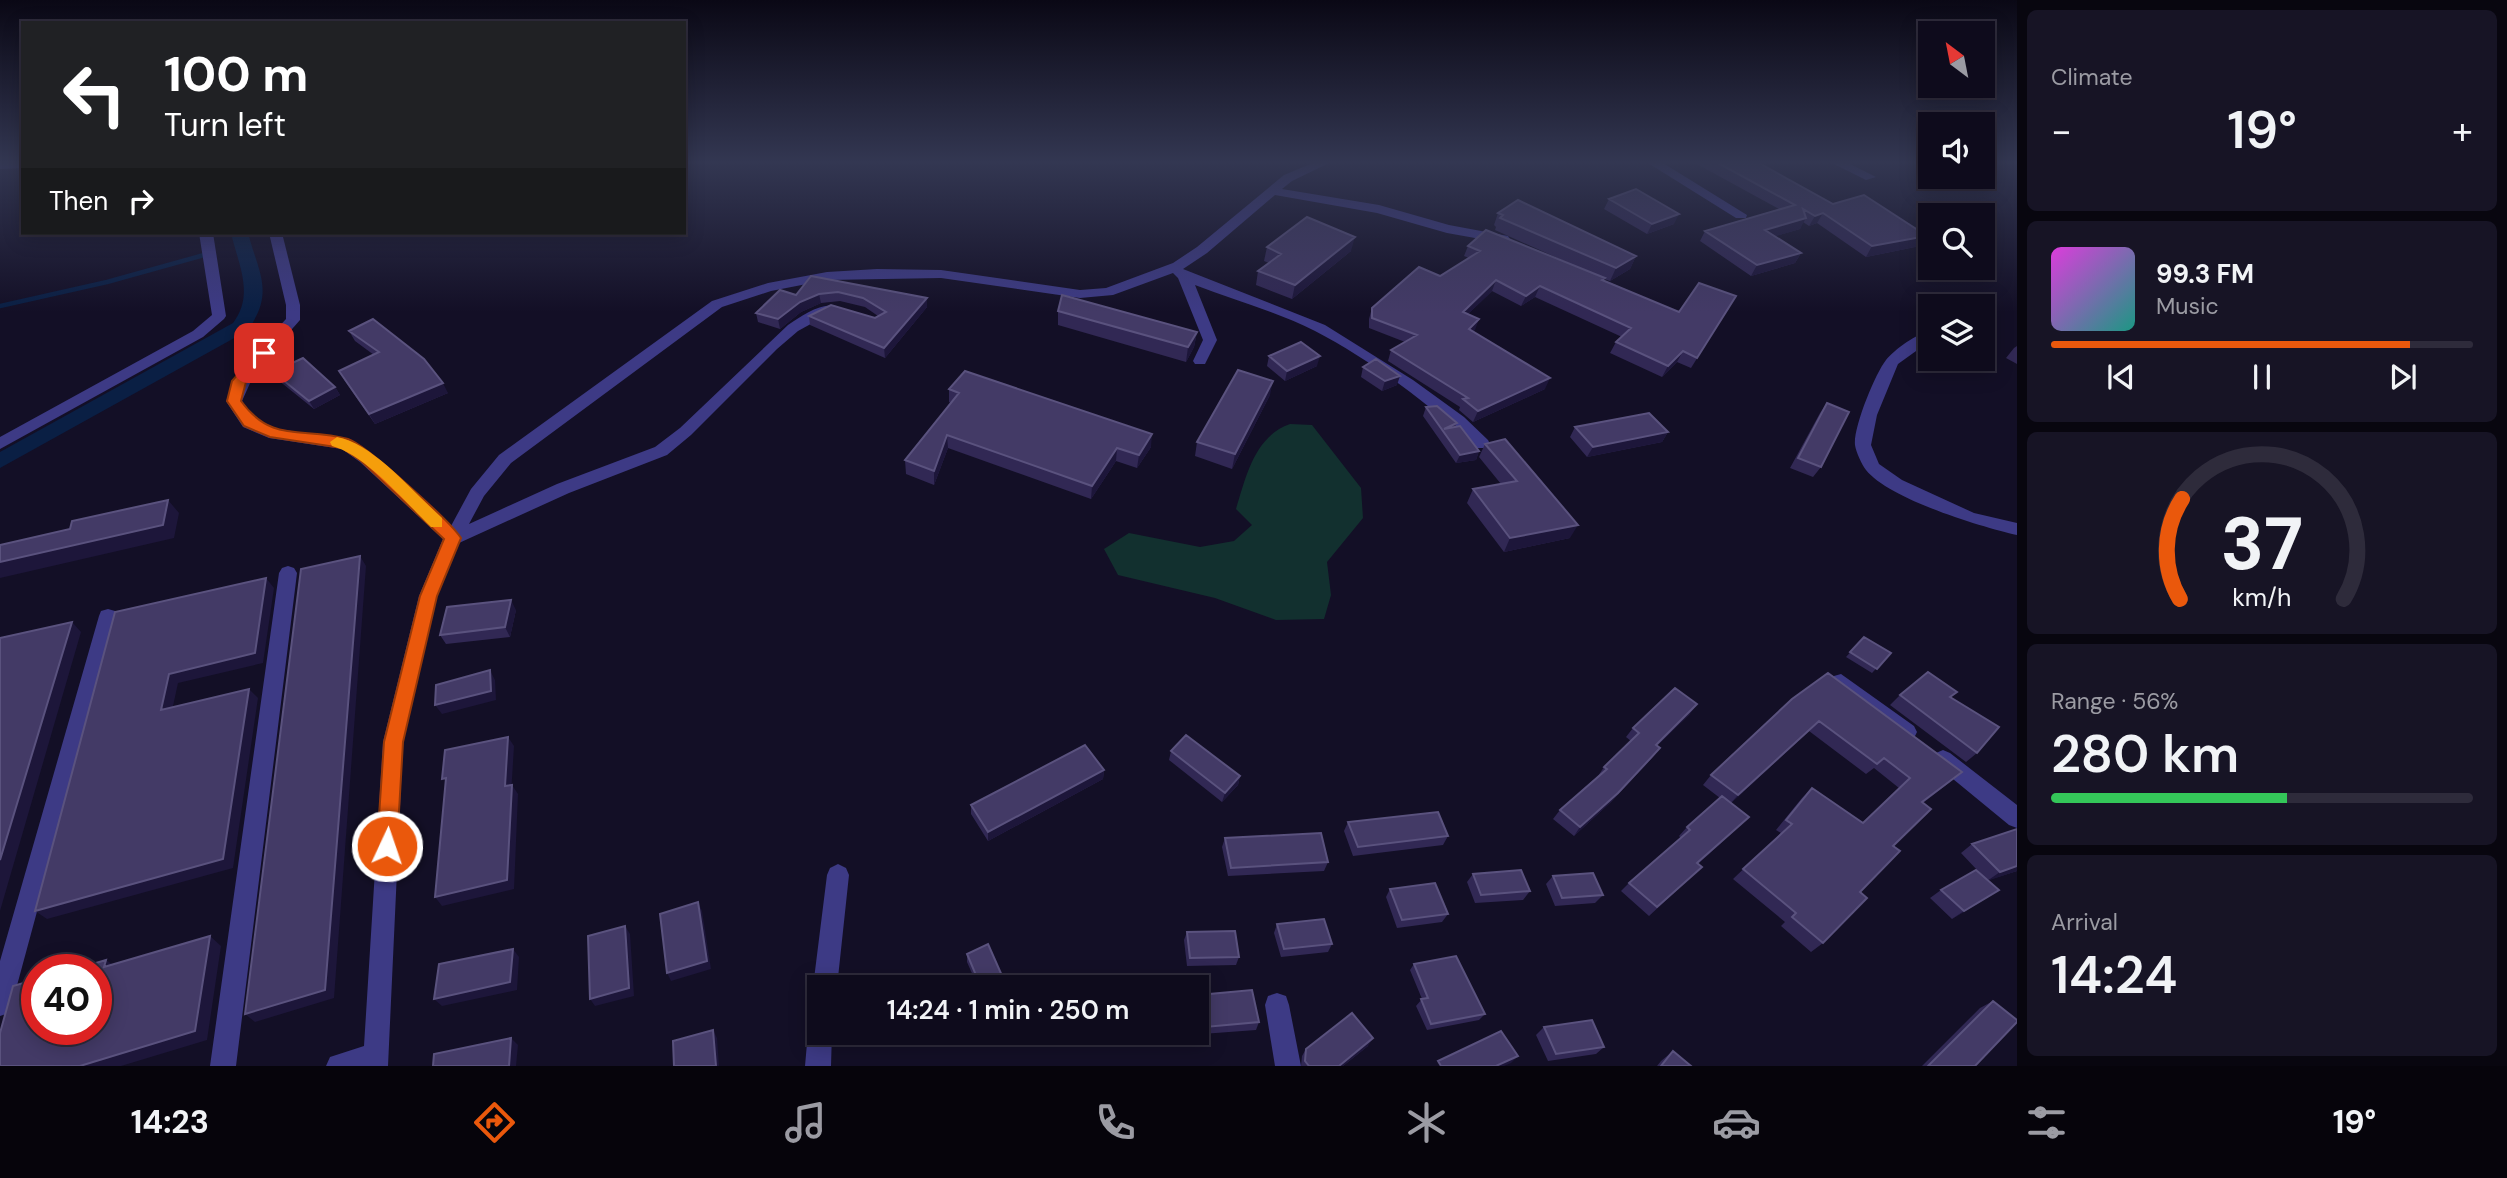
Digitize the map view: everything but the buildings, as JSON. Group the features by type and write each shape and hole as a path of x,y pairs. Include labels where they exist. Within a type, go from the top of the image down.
{"street":[{"path":"340,1066 375,1060 393,742 429,596 453,538 477,493 505,459 717,304 768,287 827,276 941,274 1080,294 1108,292 1178,272 1246,213"},
{"path":"1392,213 1447,229 1491,236 1519,246"},
{"path":"1737,213 1741,215"},
{"path":"0,444 198,334 219,316 206,235"},
{"path":"276,235 293,305 293,320 249,367 239,381 234,401 249,422 275,434 346,444 366,457 453,538"},
{"path":"1178,272 1210,340 1200,361"},
{"path":"1178,272 1320,328 1408,383 1458,421 1482,444"},
{"path":"453,538 601,473 646,459 668,447 699,421 774,345 805,319 827,308 848,310"},
{"path":"1918,343 1892,362 1869,415 1863,444 1872,467 1896,484 1970,518 2017,529"},
{"path":"223,1066 288,573"},
{"path":"0,1004 108,616"},
{"path":"1841,682 2017,818"},
{"path":"826,975 838,875"},
{"path":"1277,1005 1288,1066"},
{"path":"818,1066 819,1045"}],"green space":[{"path":"1290,424 1312,425 1361,488 1363,518 1327,562 1331,595 1324,619 1276,620 1215,598 1118,575 1104,549 1129,533 1200,547 1234,541 1252,525 1236,509 1254,459 1268,438"}],"waterway":[{"path":"0,461 240,327 252,311 255,291 240,235"},
{"path":"0,306 107,282 204,255"}],"slow traffic":[{"path":"337,442 346,444 366,457 436,523"}],"route":[{"path":"264,353 239,381 234,401 249,422 275,434 346,444 366,457 453,538 429,596 393,742 387,846"}]}
